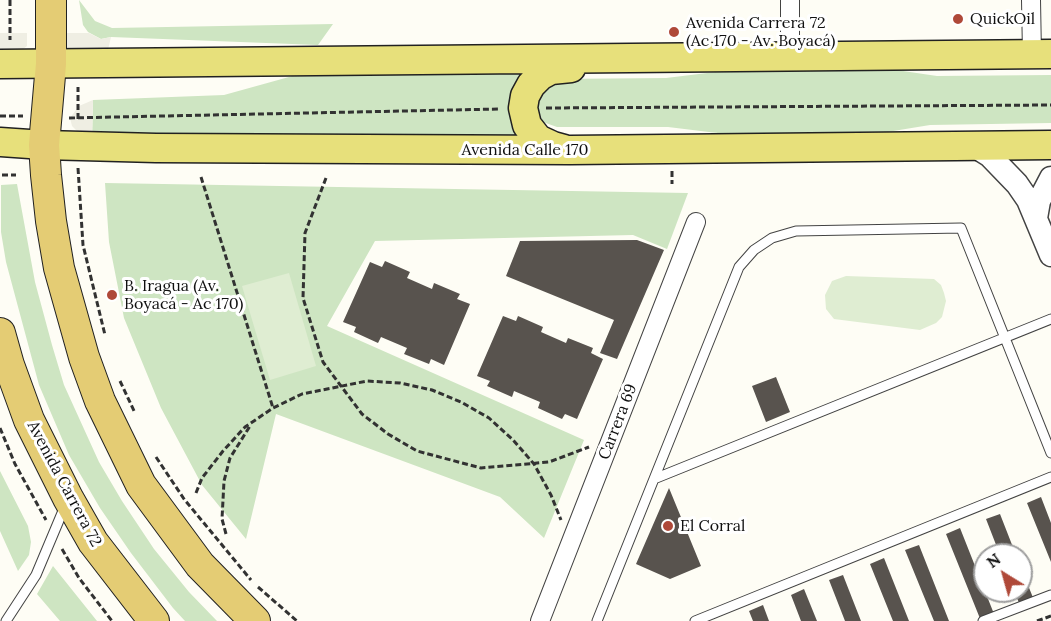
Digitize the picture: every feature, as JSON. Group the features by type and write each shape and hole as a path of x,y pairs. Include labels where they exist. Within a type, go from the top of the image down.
{"highway":[{"path":"31,0 41,64 44,145 51,221 59,268 70,313 100,401 141,485 200,565 255,621"},
{"path":"41,64 51,0"},
{"name":"Avenida Carrera 72","path":"0,333 29,420 68,498 93,542 154,621"}],"main road":[{"path":"5,54 41,64 790,56 1045,56"},
{"path":"570,150 538,139 527,125 523,108 525,96 540,76 551,70 564,68 634,68 695,57"},
{"path":"865,147 946,135 1051,132"},
{"name":"Avenida Calle 170","path":"0,142 168,148 570,150 1051,145"}],"street":[{"path":"790,0 790,56"},
{"path":"1031,0 1045,56"},
{"path":"974,146 990,156 1011,177 1028,200 1051,255"},
{"path":"1036,218 1039,201 1051,178"},
{"name":"Carrera 69","path":"540,621 638,358 696,222"}],"lane":[{"path":"597,621 739,267 754,250 772,238 796,231 961,228 1051,453"},
{"path":"654,480 1051,319"},
{"path":"695,621 1051,477"},
{"path":"6,621 36,575 68,498"},
{"path":"983,621 1051,596"}],"path":[{"path":"5,54 10,0"},
{"path":"70,118 523,108 1051,105"},
{"path":"78,107 78,126"},
{"path":"2,175 16,175"},
{"path":"78,175 83,245 106,341"},
{"path":"201,177 273,408"},
{"path":"326,178 305,232 303,298 322,362 362,414 388,434 417,451 480,468 549,462 590,446"},
{"path":"117,375 139,421"},
{"path":"196,493 202,478 223,451 245,427 273,408 302,394 341,386 367,381 400,383 432,390 461,402 489,418 534,464 551,495 564,527"},
{"path":"226,534 222,510 224,481 230,458 252,423"},
{"path":"153,450 184,499 232,559 255,585 297,621"},
{"path":"1037,621 1051,616"}],"green space":[{"path":"79,0 95,21 112,28 333,24 318,45 111,37 101,39 88,32 83,25"},
{"path":"869,66 937,76 1051,75 1051,123 930,125 881,133 750,137 668,127 557,127 540,121 533,95 552,79 666,78 732,70"},
{"path":"307,72 521,72 518,137 92,139 93,100 224,95"},
{"path":"105,183 688,193 667,249 633,235 375,241 327,326 584,440 544,538 500,497 276,414 246,539 202,485 161,408 124,318 109,242"},
{"path":"17,184 35,282 52,345 64,385 99,462 154,549 189,592 217,621 185,621 173,608 100,508 69,455 39,385 6,262 1,232 1,185"},
{"path":"289,273 316,366 270,380 242,286"},
{"path":"846,276 934,279 941,285 946,301 942,317 936,323 920,330 834,319 826,309 825,295 832,281"},
{"path":"0,471 28,526 31,542 29,555 18,571 0,531"},
{"path":"53,566 97,621 60,621 37,594"}],"shaded area":[{"path":"0,33 27,33 27,46 22,50 0,51"},
{"path":"57,33 89,33 101,39 111,37 108,50 66,50"},
{"path":"93,100 92,139 78,132 72,126 70,118 79,106"}],"building":[{"path":"637,240 664,250 617,359 600,353 614,320 506,276 520,241"},
{"path":"385,261 410,272 407,278 432,289 434,283 460,294 457,299 470,304 444,365 431,359 429,364 404,354 407,348 381,337 378,343 354,332 356,327 343,322 370,262 382,267"},
{"path":"503,316 516,321 518,316 543,327 541,332 566,343 568,338 593,348 591,353 603,359 577,419 565,414 562,419 538,408 540,402 514,391 512,397 487,386 490,381 477,376"},
{"path":"776,377 790,412 766,422 752,386"},
{"name":"El Corral","path":"669,488 701,566 670,579 636,564"},
{"path":"1041,497 1051,523 1051,562 1027,503"},
{"path":"1000,514 1011,543 995,543 986,519"},
{"path":"960,528 973,561 973,601 946,534"},
{"path":"919,545 949,621 934,621 905,550"},
{"path":"884,558 909,621 893,621 870,564"},
{"path":"843,575 861,621 845,621 829,580"},
{"path":"804,589 817,621 801,621 791,595"},
{"path":"1033,598 1036,605 1022,610 1019,603 1033,603"},
{"path":"974,603 990,603 996,619 981,621"},
{"path":"763,605 769,621 753,621 749,611"}],"place":[{"name":"QuickOil","path":"958,19"},
{"name":"Avenida Carrera 72 (Ac 170 - Av. Boyacá)","path":"674,32"},
{"name":"B. Iragua (Av. Boyacá - Ac 170)","path":"112,295"},
{"name":"El Corral","path":"668,526"}]}
